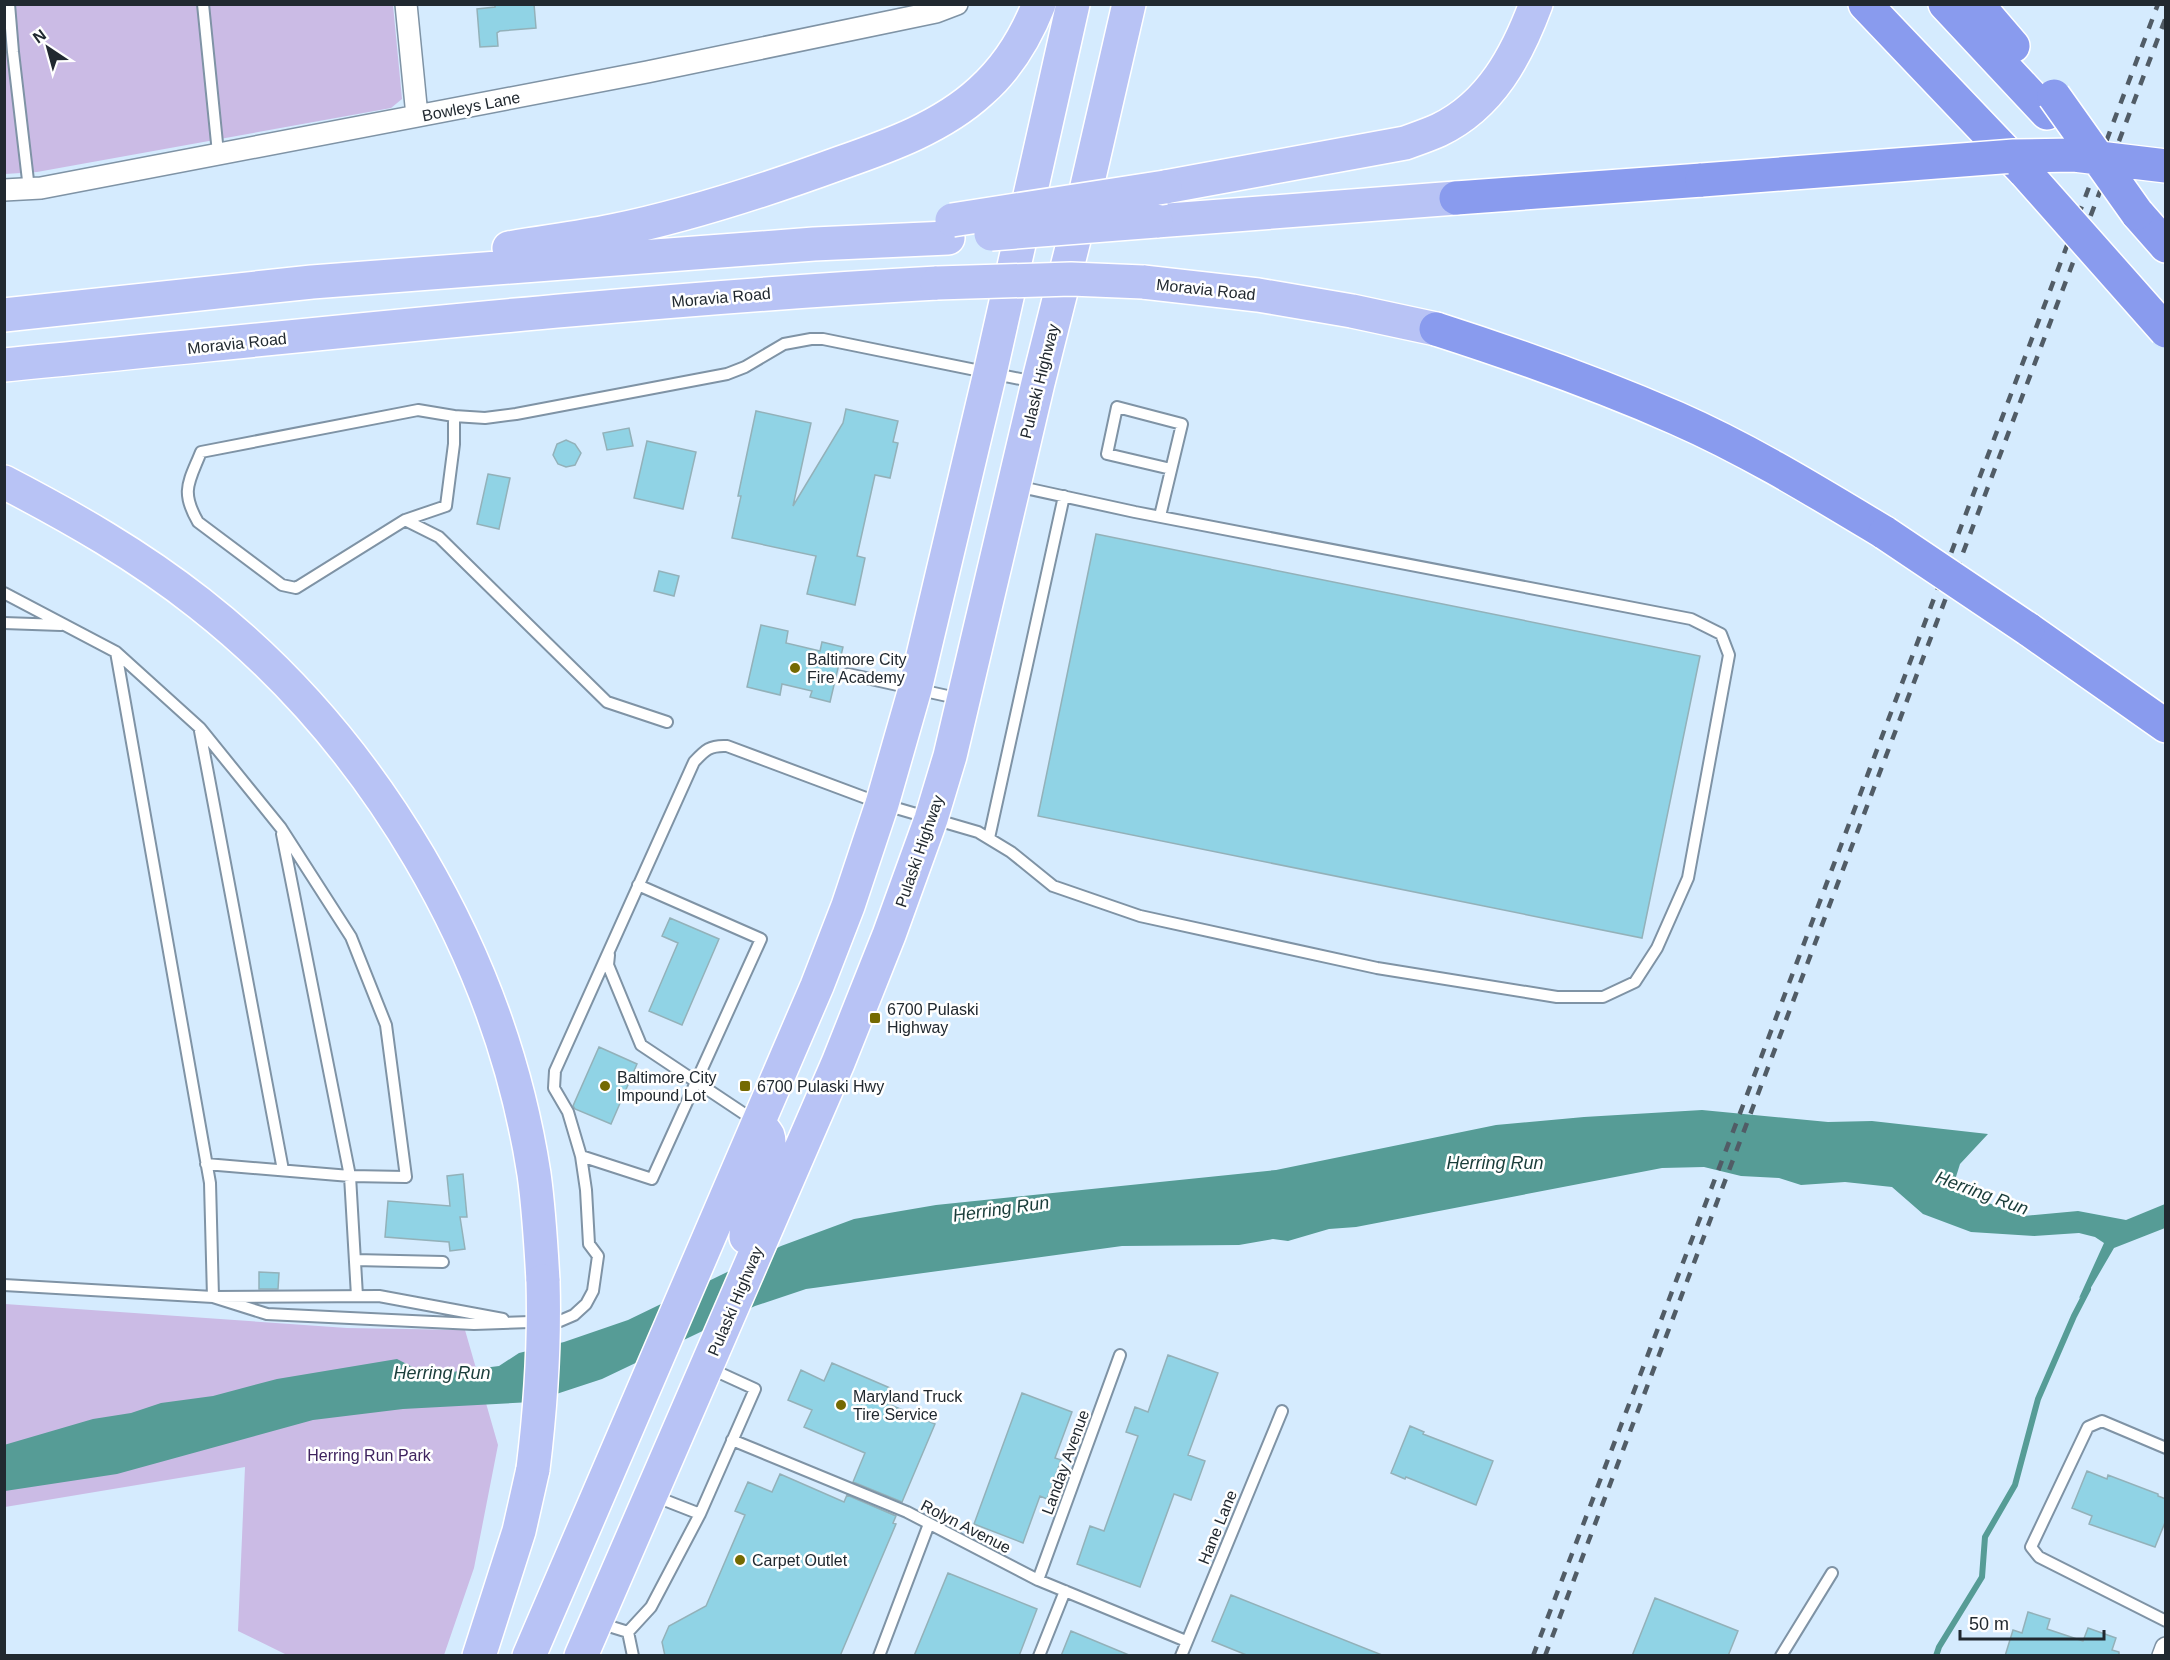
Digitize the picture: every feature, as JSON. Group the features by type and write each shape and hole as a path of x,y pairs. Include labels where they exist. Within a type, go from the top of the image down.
{"highway":[{"path":"1865,4 2025,172 2166,331"},
{"path":"1945,4 2050,105"},
{"path":"1977,4 2050,105 2166,246"},
{"path":"1456,198 2014,156 2074,155 2166,166"},
{"path":"1436,329 1513,353 1677,419 1746,453 1814,490 1885,533 2028,629 2166,726"}],"main road":[{"path":"312,282 613,230 707,207 792,181 868,153 931,125 951,114 980,92 1000,73 1018,47 1039,4"},
{"path":"529,1656 817,986 848,906 882,804 915,689 990,373 1073,4"},
{"name":"Pulaski Highway","path":"581,1656 747,1272 758,1226 873,976 931,819 950,756 1129,4"},
{"path":"1081,212 1149,4"},
{"path":"950,229 1405,143 1441,129 1475,106 1503,76 1522,41 1536,4"},
{"path":"4,315 312,282 814,244 950,229 1156,221 1456,198"},
{"name":"Moravia Road","path":"4,365 676,300 937,283 1071,279 1143,282 1258,295 1352,311 1436,329"},
{"path":"4,482 82,523 144,562 200,603 295,691 333,733 389,810 434,882 490,1008 507,1061 533,1173 543,1281 544,1347 542,1394 533,1469 519,1531 479,1656"},
{"path":"758,1123 768,1136 770,1148 751,1206 758,1226"},
{"path":"552,1656 595,1556 620,1487 638,1402"}],"street":[{"path":"406,4 417,116"},
{"name":"Bowleys Lane","path":"4,190 29,189 696,62 948,10 957,4"},
{"path":"2163,1656 2166,1648"}],"lane":[{"path":"9,4 29,189"},
{"path":"203,4 218,153"},
{"path":"454,416 454,444 446,506 405,520 296,588 282,585 198,522 189,508 186,488 201,452 418,410 485,418 516,414 727,374 746,367 784,344 811,339 823,339 1038,383"},
{"path":"1160,516 1182,424 1117,407 1107,454 1171,469"},
{"path":"213,1297 267,1314 474,1324 560,1321 574,1315 586,1304 593,1291 598,1256 589,1244 586,1190 581,1156 568,1113 554,1088 555,1071 694,762 703,752 715,745 727,746 882,804 978,832 1011,852 1053,886 1140,916 1399,971 1557,997 1603,998 1635,982 1657,948 1688,878 1729,655 1721,634 1691,619 1014,486"},
{"path":"989,838 1064,496"},
{"path":"405,520 439,537 607,702 667,722"},
{"path":"4,593 116,652 200,728 281,828 351,937 386,1025 406,1177 350,1176 206,1164"},
{"path":"4,623 65,625"},
{"path":"116,652 210,1183 213,1297"},
{"path":"848,674 963,700"},
{"path":"200,728 283,1170"},
{"path":"281,828 350,1176 357,1296"},
{"path":"581,1156 652,1179 761,939 638,885"},
{"path":"611,946 608,964 641,1045 758,1123"},
{"path":"355,1260 442,1262"},
{"path":"4,1285 213,1297 379,1296 525,1323"},
{"name":"Landay Avenue","path":"1038,1580 1120,1355"},
{"path":"628,1632 651,1607 700,1514 755,1389 712,1356"},
{"name":"Hane Lane","path":"1181,1656 1282,1410"},
{"path":"2166,1448 2102,1421 2088,1427 2031,1547 2039,1557 2166,1621"},
{"name":"Rolyn Avenue","path":"732,1440 907,1512 1038,1580 1186,1641"},
{"path":"651,1495 700,1514"},
{"path":"879,1656 929,1524"},
{"path":"1780,1656 1832,1573"},
{"path":"1039,1656 1065,1591"},
{"path":"596,1622 628,1632"},
{"path":"628,1632 633,1656"}],"green space":[{"path":"5,5 393,5 402,99 391,108 37,172 5,174"},
{"name":"Herring Run Park","path":"5,1304 347,1328 465,1330 498,1445 474,1568 444,1655 287,1655 238,1631 245,1467 5,1507"}],"water":[{"name":"Herring Run","path":"1702,1110 1828,1122 1872,1121 1988,1134 1960,1164 1955,1180 1975,1198 2024,1216 2078,1211 2126,1220 2165,1204 2165,1228 2114,1248 2089,1291 2079,1298 2104,1243 2095,1237 2079,1233 2034,1236 1971,1232 1923,1214 1892,1187 1845,1182 1801,1185 1779,1178 1741,1176 1704,1167 1662,1168 1356,1227 1329,1229 1288,1241 1273,1239 1239,1245 1122,1246 806,1289 755,1306 602,1379 532,1402 403,1409 313,1420 117,1474 5,1491 4,1445 93,1419 131,1413 161,1403 213,1396 277,1379 397,1359 428,1375 499,1366 519,1353 564,1342 628,1320 781,1246 854,1219 936,1205 1276,1170 1496,1125"}],"building":[{"path":"495,4 534,4 536,28 500,31 497,33 498,46 480,47 477,9 495,7"},
{"path":"846,409 898,421 893,442 898,443 890,478 875,475 857,556 865,558 855,605 807,594 816,556 732,538 741,496 738,496 756,411 811,423 793,506 843,423"},
{"path":"629,428 633,446 607,450 603,433"},
{"path":"566,440 575,444 581,453 575,465 566,467 558,464 553,455 557,444"},
{"path":"647,441 696,452 683,509 634,498"},
{"path":"488,474 510,478 499,529 477,524"},
{"path":"1096,534 1700,656 1642,938 1038,816"},
{"path":"659,571 679,576 674,596 654,591"},
{"name":"Baltimore City Fire Academy","path":"761,625 788,631 786,643 820,651 822,642 843,647 830,702 810,697 812,691 782,684 780,695 747,687"},
{"path":"670,918 719,939 682,1025 649,1011 678,943 662,936"},
{"name":"Baltimore City Impound Lot","path":"599,1047 637,1064 611,1124 575,1109 573,1106"},
{"path":"463,1174 467,1217 460,1217 465,1249 450,1251 449,1242 385,1237 388,1201 450,1206 447,1176"},
{"path":"259,1272 279,1273 278,1289 259,1289"},
{"path":"1168,1355 1218,1373 1188,1455 1205,1461 1191,1500 1174,1494 1140,1587 1077,1564 1090,1526 1104,1531 1138,1436 1126,1432 1135,1407 1148,1412"},
{"path":"832,1363 890,1388 884,1402 935,1424 902,1502 853,1482 865,1453 804,1427 812,1410 788,1400 801,1370 824,1381"},
{"path":"1022,1393 1072,1412 1055,1458 1061,1460 1047,1499 1040,1496 1023,1543 974,1524"},
{"path":"1410,1426 1424,1432 1423,1434 1493,1461 1476,1505 1391,1473"},
{"path":"2087,1471 2107,1479 2108,1475 2166,1499 2166,1520 2155,1547 2089,1524 2092,1516 2072,1508"},
{"path":"780,1474 844,1502 847,1495 896,1516 893,1523 896,1524 840,1656 665,1656 662,1642 669,1626 706,1606 745,1515 735,1511 748,1482 772,1492"},
{"path":"948,1573 1037,1609 1019,1656 914,1656"},
{"path":"1231,1595 1382,1656 1249,1656 1212,1641"},
{"path":"1655,1598 1738,1631 1728,1656 1632,1656"},
{"path":"2028,1612 2050,1619 2047,1629 2083,1641 2088,1628 2116,1638 2112,1650 2119,1652 2119,1656 2005,1656 2013,1630 2022,1633"},
{"path":"1071,1631 1129,1655 1129,1656 1061,1656"}],"waterway":[{"path":"1936,1656 1939,1647 1982,1577 1985,1537 2015,1485 2038,1399 2088,1289"}],"railway":[{"path":"1533,1656 2158,4"},
{"path":"1545,1656 2166,17"}],"place":[{"name":"Baltimore City Fire Academy","path":"795,668"},
{"name":"6700 Pulaski Highway","path":"875,1018"},
{"name":"Baltimore City Impound Lot","path":"605,1086"},
{"name":"6700 Pulaski Hwy","path":"745,1086"},
{"name":"Maryland Truck Tire Service","path":"841,1405"},
{"name":"Carpet Outlet","path":"740,1560"}]}
